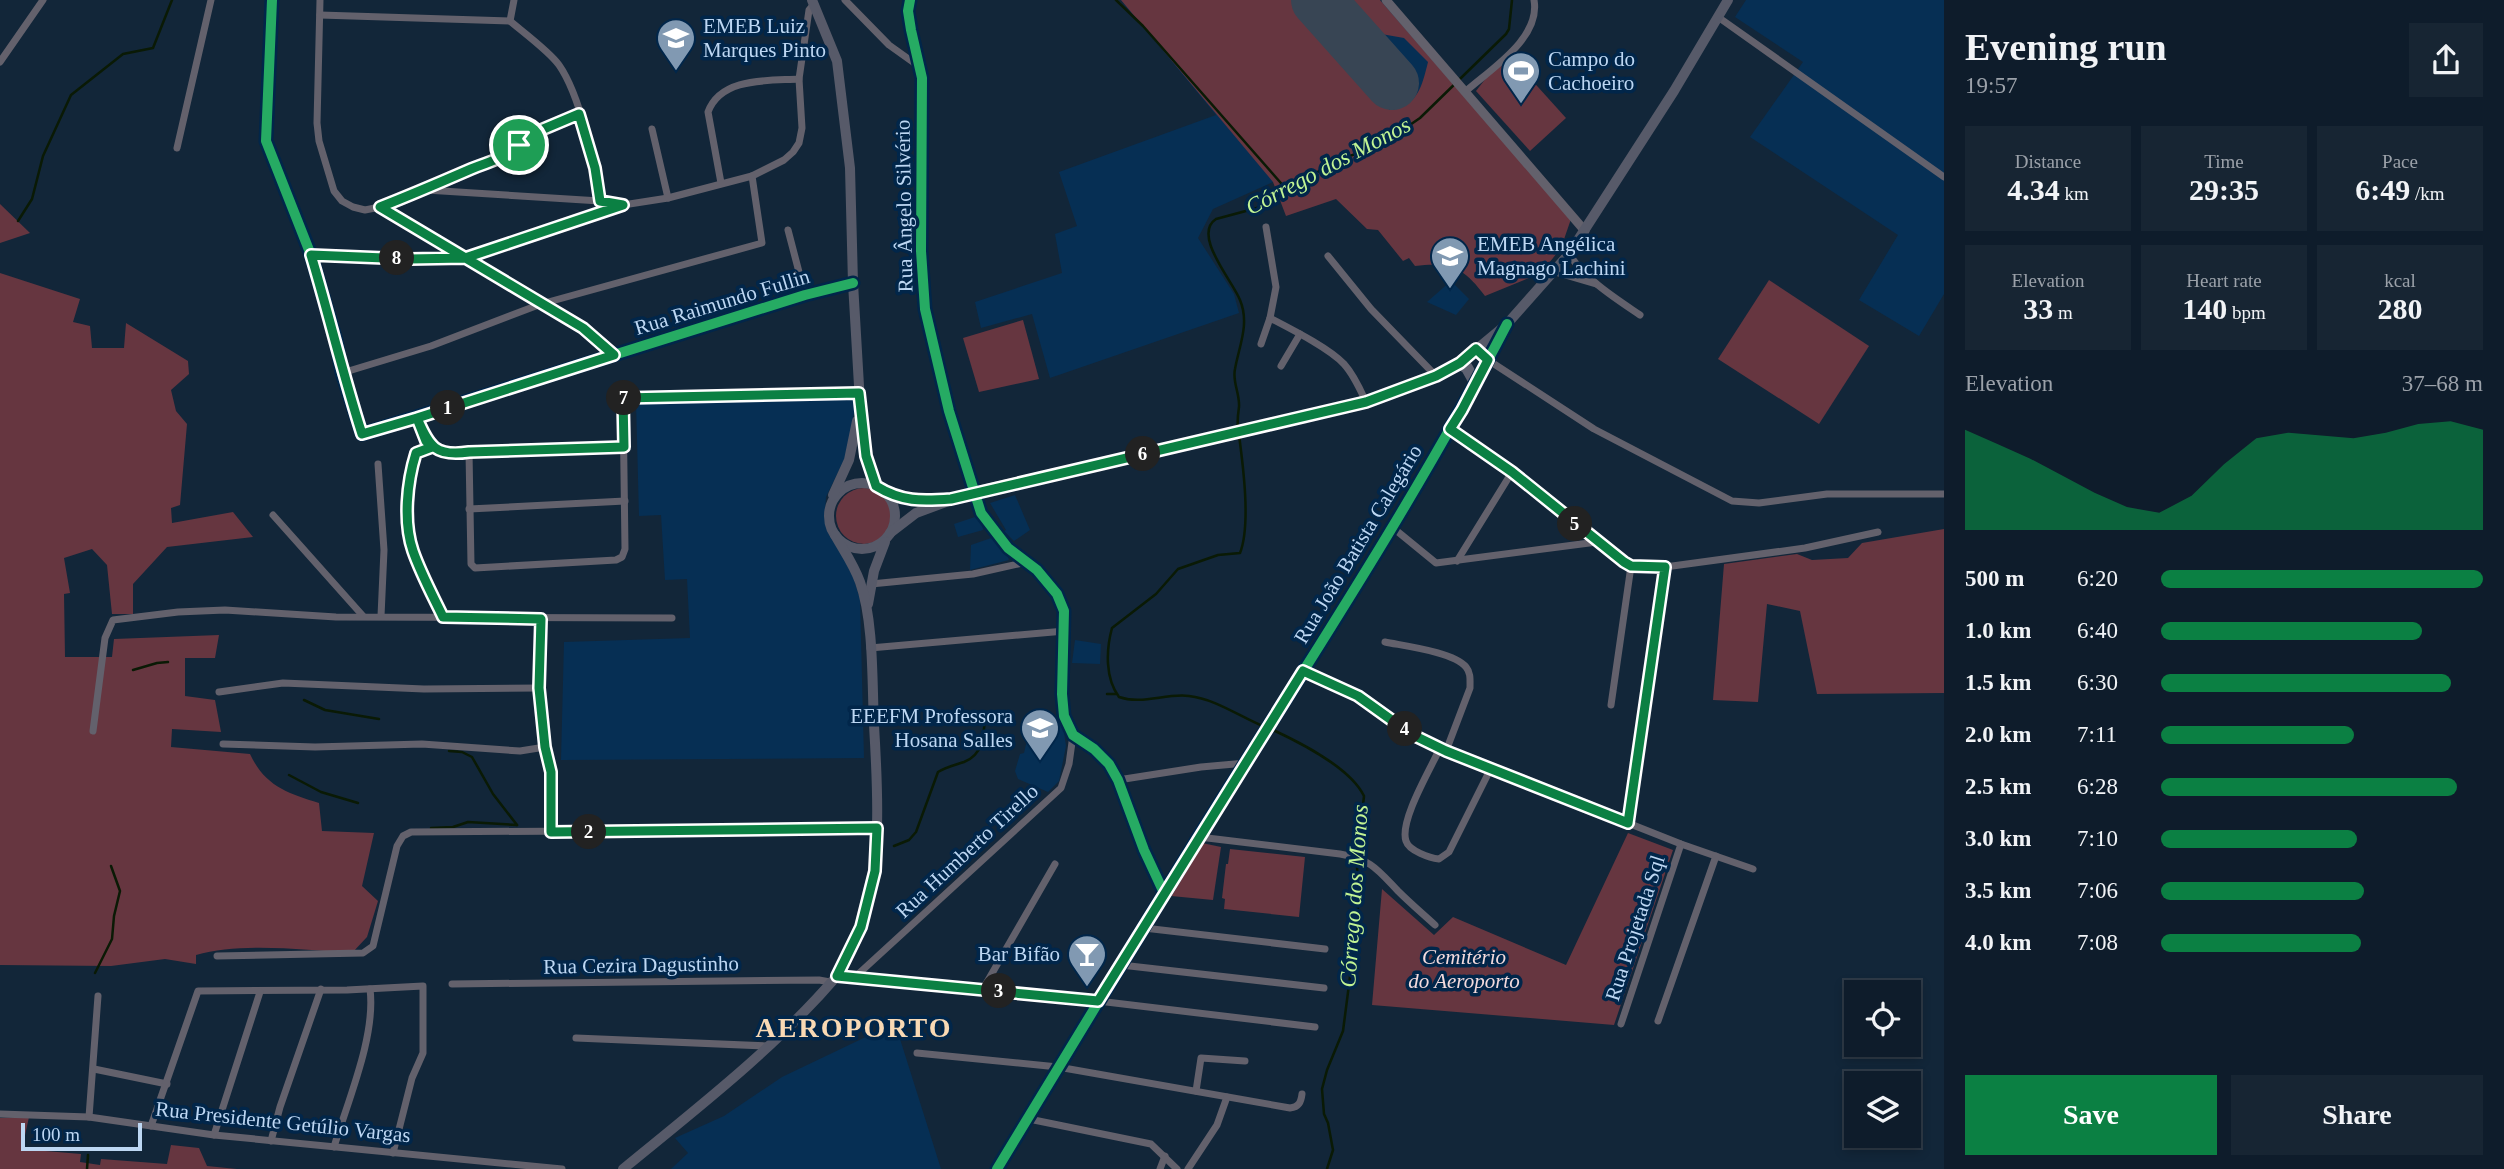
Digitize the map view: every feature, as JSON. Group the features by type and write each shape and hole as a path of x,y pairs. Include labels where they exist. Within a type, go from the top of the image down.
{"main road":[{"path":"835,536 857,549 876,546 916,513 973,492 1366,402 1436,376 1460,363 1507,324 1569,254 1728,0"},
{"path":"813,2 837,61 850,168 859,397 866,456 878,487 890,498 894,509 895,522 880,553 871,584 868,620"},
{"path":"1460,363 1467,368 1476,384"},
{"path":"623,1169 766,1046 834,979 861,927 875,871 877,828 877,776 868,620 861,584 830,524 831,505 849,460 859,397"},
{"path":"831,505 842,490 852,484 864,483 915,501 951,499"}],"street":[{"path":"0,62 43,0"},
{"path":"177,148 211,0"},
{"path":"272,0 266,141 311,255 336,340 342,373 431,346 541,304 762,243 752,177"},
{"path":"320,0 317,123 334,191 342,201 353,207 365,210 380,207 426,190 474,167 506,156 534,133 579,114"},
{"path":"510,20 514,0"},
{"path":"845,0 889,45 917,65"},
{"name":"Rua Ângelo Silvério","path":"910,0 908,11 917,65 922,78 921,251 925,309 949,411 981,513 1008,548 1037,570 1057,594 1064,611 1062,695 1064,716 1073,735"},
{"path":"1386,0 1585,231"},
{"path":"1464,89 1523,40 1532,26 1534,0"},
{"path":"311,255 465,258 623,205 668,198 752,177 784,160 799,143 802,128 799,79 809,10 813,2"},
{"path":"320,15 510,20 558,63 571,89 595,168 600,201"},
{"path":"1718,17 1944,177"},
{"path":"721,183 708,112 712,101 718,94 738,85 799,79"},
{"path":"652,129 668,198"},
{"path":"426,190 600,201 623,205"},
{"path":"380,207 583,328 614,355"},
{"path":"1261,344 1276,287 1266,227"},
{"path":"788,230 805,295"},
{"path":"1569,254 1574,263 1597,284 1640,315"},
{"path":"1328,256 1371,309 1436,376"},
{"path":"1555,272 1597,284"},
{"name":"Rua Raimundo Fullin","path":"342,373 362,434 805,295 853,283"},
{"path":"1270,318 1300,334 1343,363 1359,384 1366,402"},
{"name":"Rua João Batista Calegário","path":"997,1169 1164,893 1392,527 1476,384 1507,324"},
{"path":"1281,366 1300,334"},
{"path":"1476,349 1488,360 1594,429 1732,500 1759,503 1827,495 1944,494"},
{"path":"469,452 471,564 475,568 616,560 622,557 625,549 623,398 859,397"},
{"path":"417,418 426,441 432,447 455,454 624,447"},
{"path":"1450,429 1512,472 1597,542 1631,566 1665,567 1805,548 1878,532"},
{"path":"432,447 416,453 412,466 408,525 413,550 443,617"},
{"path":"378,464 384,550 381,616"},
{"path":"1457,561 1512,472"},
{"path":"469,509 625,501"},
{"path":"274,515 363,616"},
{"path":"1392,527 1436,563 1597,542"},
{"path":"871,584 973,574 1027,562"},
{"path":"1611,705 1631,566"},
{"path":"1628,823 1665,567"},
{"path":"93,731 105,638 113,620 225,610 274,615 672,618"},
{"path":"541,619 539,688 545,747 551,772 551,832"},
{"path":"870,649 1065,631"},
{"path":"1385,642 1452,657 1467,668 1471,678 1470,688 1443,750 1409,816 1406,844 1432,858 1439,859 1449,852 1490,770"},
{"path":"1303,671 1358,696 1411,734 1443,750 1681,844 1753,869"},
{"path":"219,692 296,683 424,689 539,688"},
{"path":"1073,735 1101,757 1118,780 1140,841 1164,893"},
{"name":"Rua Humberto Tirello","path":"855,977 1061,788 1069,764 1073,735"},
{"path":"223,744 315,747 422,744 520,751 545,747"},
{"path":"1118,780 1246,763"},
{"path":"217,956 363,953 373,946 397,846 402,836 411,831 877,828"},
{"path":"1199,837 1363,859 1378,869 1435,925"},
{"name":"Rua Projetada Sql","path":"1621,1024 1681,844"},
{"path":"1657,1021 1716,856"},
{"path":"983,989 1055,864"},
{"path":"1144,928 1325,949"},
{"path":"1121,965 1324,988"},
{"name":"Rua Cezira Dagustinho","path":"452,984 819,980 855,977 1098,1001 1315,1027"},
{"path":"151,1126 198,991 260,992 423,986 423,1054 412,1078 393,1153"},
{"path":"271,1141 321,989"},
{"path":"334,1147 369,1030 372,1006 370,989"},
{"path":"214,1135 260,992"},
{"path":"89,1117 98,996"},
{"path":"576,1038 766,1046"},
{"path":"917,1053 1058,1067 1290,1108 1301,1102 1302,1094"},
{"path":"1196,1091 1201,1058 1245,1061"},
{"path":"94,1069 167,1084"},
{"path":"1188,1169 1217,1125 1227,1097"},
{"name":"Rua Presidente Getúlio Vargas","path":"0,1114 89,1117 214,1135 562,1169"},
{"path":"1029,1119 1141,1141 1157,1148 1177,1169"},
{"path":"1160,1169 1165,1156"}],"shaded area":[{"path":"1121,0 1380,0 1447,76 1417,103 1273,182 1213,209 1198,238 1234,294 1239,313 1050,378 1032,314 981,328 975,302 1062,273 1055,234 1077,226 1059,172 1216,115"},
{"path":"1746,0 1944,0 1944,294 1919,336 1859,300 1898,235 1750,137 1803,62 1735,17"},
{"name":"EMEB Angélica Magnago Lachini","path":"1451,281 1469,299 1456,315 1427,302"},
{"path":"857,398 845,458 826,497 825,512 831,534 850,566 860,599 864,758 561,760 564,642 690,638 687,579 665,580 661,515 639,516 636,401"},
{"path":"1015,495 1030,530 1014,541 1004,531 1006,530 990,503"},
{"path":"981,515 983,530 958,537 954,524"},
{"path":"994,537 1005,548 1009,560 970,570 971,545"},
{"path":"1075,640 1101,644 1100,664 1072,663"},
{"name":"EEEFM Professora Hosana Salles","path":"1033,719 1058,719 1066,746 1059,781 1048,792 1018,779 1015,771 1020,754 1024,753 1028,736 1032,735"},
{"path":"895,1023 941,1169 671,1169 688,1153 675,1138 724,1116 782,1077"}],"green space":[{"path":"1121,0 1293,0 1390,110 1407,104 1417,94 1428,62 1404,38 1370,32 1342,0 1380,0 1571,219 1561,248 1541,273 1485,296 1470,279 1455,269 1438,265 1415,266 1409,258 1403,261 1378,230 1367,229 1336,199 1286,216 1273,182"},
{"name":"Campo do Cachoeiro","path":"1511,57 1566,118 1530,151 1476,91 1490,73"},
{"path":"0,204 30,233 0,243"},
{"path":"0,273 80,299 73,322 90,326 92,348 124,348 126,323 188,361 189,374 171,390 176,411 187,424 180,505 171,508 172,523 233,512 253,537 167,547 133,584 133,614 112,614 107,565 92,549 64,558 70,593 64,594 65,657 112,657 114,639 219,635 215,658 185,658 185,696 215,700 221,732 172,729 171,747 250,754 263,774 278,787 319,803 322,831 374,833 362,886 378,901 367,937 352,953 253,948 196,955 196,964 165,959 111,966 0,965"},
{"path":"1769,280 1869,346 1819,424 1718,359"},
{"path":"1023,320 1039,379 979,392 963,338"},
{"path":"859,488 869,488 884,496 890,505 890,527 884,536 869,544 859,544 841,532 836,521 836,511 848,493"},
{"path":"1944,529 1944,693 1817,694 1800,611 1767,604 1758,702 1713,700 1724,564 1797,554 1812,560 1848,558 1862,543"},
{"name":"Cemitério do Aeroporto","path":"1628,833 1673,850 1614,1025 1372,1005 1382,889 1434,935 1453,917 1566,965"},
{"path":"1202,843 1221,847 1213,900 1171,896"},
{"path":"1230,849 1305,857 1299,917 1224,909 1225,899 1222,898"},
{"path":"29,1117 22,1149 81,1154 80,1162 100,1165 101,1159 167,1164 171,1145 199,1148 207,1166 237,1169 0,1169 0,1118"}],"waterway":[{"path":"18,221 32,199 43,156 71,95 123,54 153,48 172,0"},
{"path":"1116,0 1143,26 1287,190"},
{"name":"Córrego dos Monos","path":"1238,428 1239,402 1234,374 1243,335 1243,309 1211,246 1208,236 1210,226 1216,219 1257,208 1334,161 1357,154 1420,118 1506,34 1512,0"},
{"name":"Córrego dos Monos","path":"1239,435 1246,511 1240,553 1218,555 1178,569 1156,594 1112,628 1108,664 1111,681 1119,697 1136,700 1180,696 1199,698 1218,704 1265,727"},
{"path":"133,670 168,662"},
{"path":"1107,694 1116,694"},
{"path":"304,700 325,710 379,719"},
{"path":"894,846 909,840 916,832 938,772 976,754 982,742 985,713"},
{"name":"Córrego dos Monos","path":"1271,729 1336,765 1348,775 1364,796 1357,860 1358,915 1343,1031 1322,1089 1324,1114 1333,1150 1327,1169"},
{"path":"449,751 462,752 472,757 493,794 517,825"},
{"path":"289,775 321,792 358,803"},
{"path":"431,828 453,827 468,822 517,825"},
{"path":"95,973 112,939 120,891 111,866"},
{"path":"87,1169 88,1155"}],"runway":[{"path":"1318,0 1392,83"}],"cycle path":[{"path":"272,0 266,141 311,255 336,340 342,373 362,434 805,295 853,283"},
{"path":"910,0 908,11 922,78 921,251 925,309 949,411 981,513 1008,548 1037,570 1057,594 1064,611 1064,716 1073,735 1094,749 1109,764 1164,893"},
{"path":"997,1169 1198,838 1397,520 1507,324"}],"place":[{"name":"EMEB Luiz Marques Pinto","path":"676,72"},
{"name":"Campo do Cachoeiro","path":"1521,105"},
{"name":"EMEB Angélica Magnago Lachini","path":"1450,290"},
{"name":"EEEFM Professora Hosana Salles","path":"1040,762"},
{"name":"Bar Bifão","path":"1087,988"}],"district":[{"name":"AEROPORTO","path":"854,1027"}],"route":[{"path":"519,145 493,162 474,167 426,190 380,207 414,228 465,258 541,304 583,328 614,355 417,418 426,441 432,447 416,453 409,489 408,525 413,550 443,617 541,619 539,688 545,747 551,772 551,832 877,828 875,871 861,927 837,976 1098,1001 1303,671 1358,696 1411,734 1446,751 1628,823 1665,567 1631,566 1624,562 1512,472 1450,429 1488,360 1476,349 1460,363 1436,376 1366,402 951,499 915,501 876,486 867,463 859,393 623,398 624,447 455,454 432,447 426,441 417,418 362,434 342,373 336,340 311,255 465,258 623,205 600,201 595,168 579,114 534,133 519,145"}]}
